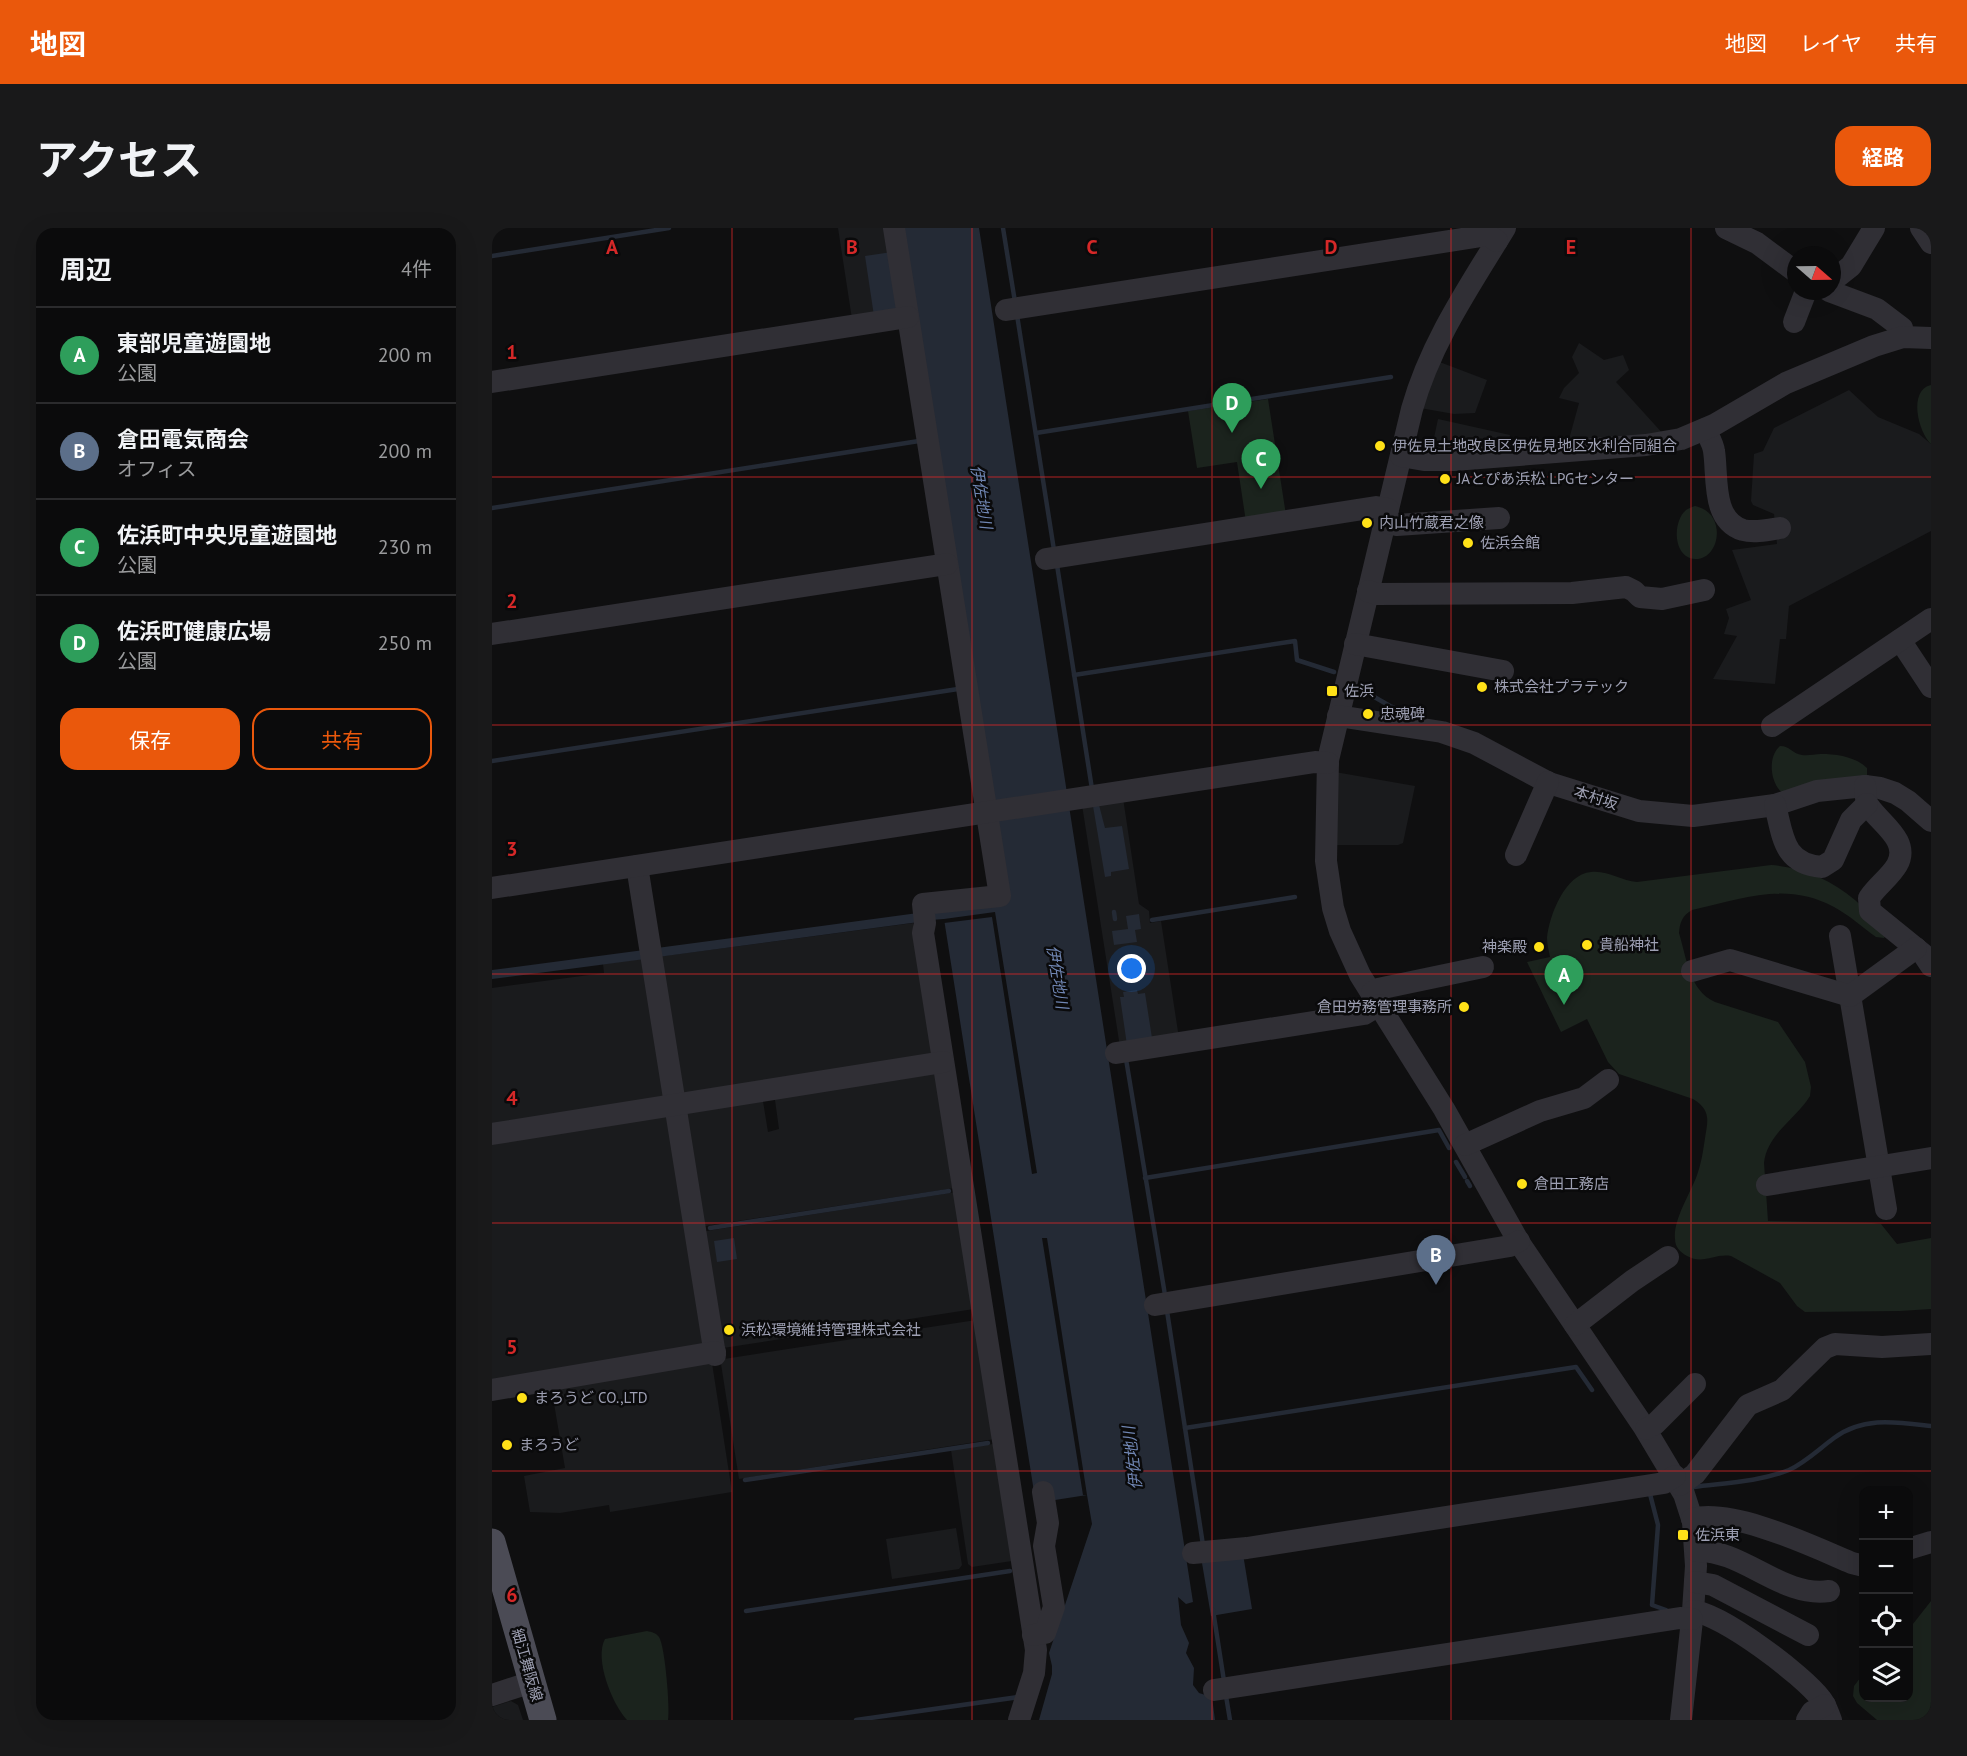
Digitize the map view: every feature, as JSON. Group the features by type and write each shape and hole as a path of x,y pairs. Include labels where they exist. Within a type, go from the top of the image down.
{"main road":[{"name":"細江舞阪線","path":"492,1542 543,1720"}],"street":[{"path":"894,228 1000,896 923,904 925,923 922,933 1036,1650 1034,1673 1019,1720"},
{"path":"1726,228 1762,247 1787,265"},
{"path":"1841,274 1851,266 1874,228"},
{"path":"1921,228 1931,243"},
{"path":"1006,310 1501,234"},
{"path":"1501,234 1449,319 1430,358 1415,399 1328,763 1325,837 1329,885 1340,931 1349,953 1375,999 1465,1145 1519,1241 1678,1480 1692,1520 1695,1551 1695,1582 1681,1720"},
{"path":"1841,295 1878,309 1902,328 1903,337"},
{"path":"1794,322 1803,300"},
{"path":"492,382 908,317"},
{"path":"1401,456 1424,460 1454,460 1646,445 1681,439 1705,429 1786,383 1874,345 1903,337 1931,338"},
{"path":"1705,429 1714,448 1719,499 1726,518 1743,530 1780,528"},
{"path":"1046,559 1376,507 1397,525 1499,518"},
{"path":"492,634 947,564"},
{"path":"1368,591 1377,594 1572,593 1626,587 1640,597 1662,599 1704,590"},
{"path":"1772,726 1931,619"},
{"path":"1900,640 1931,687"},
{"path":"1355,644 1503,671"},
{"name":"本村坂","path":"1338,716 1435,730 1461,737 1548,782 1632,809 1693,816 1775,805 1809,792 1866,795 1880,788 1908,801 1931,821"},
{"path":"492,888 1304,764 1328,763"},
{"path":"1516,855 1548,782"},
{"path":"1775,805 1785,844 1790,853 1804,862 1822,867 1833,860 1851,820 1866,795 1900,847 1900,855 1894,870 1869,898 1870,910 1927,958 1931,966"},
{"path":"492,1390 715,1353 637,866"},
{"path":"1840,936 1886,1209"},
{"path":"1850,996 1916,948"},
{"path":"1692,971 1730,960 1850,996"},
{"path":"1116,1053 1364,1014 1375,999 1378,989 1483,967"},
{"path":"492,1134 943,1062"},
{"path":"1465,1145 1540,1111 1584,1098 1608,1080"},
{"path":"1767,1185 1931,1158"},
{"path":"1155,1305 1510,1246 1519,1241"},
{"path":"1575,1325 1632,1281 1668,1257"},
{"path":"1193,1553 1247,1548 1678,1480 1695,1474 1748,1405 1782,1390 1825,1348 1835,1344 1882,1347 1931,1344"},
{"path":"1646,1430 1695,1384"},
{"path":"1033,1635 1045,1633 1054,1606 1044,1546 1048,1523 1043,1492"},
{"path":"1692,1520 1714,1518 1767,1528 1859,1565"},
{"path":"1913,1547 1931,1542"},
{"path":"1695,1551 1718,1553 1808,1591 1829,1591"},
{"path":"1695,1582 1713,1585 1808,1635"},
{"path":"1214,1690 1680,1618 1703,1612 1753,1640 1813,1690 1828,1713"},
{"path":"492,1695 532,1682"},
{"path":"1807,1720 1812,1712 1828,1713"}],"shaded area":[{"path":"838,228 888,228 901,307 852,319"},
{"path":"1579,343 1604,360 1623,355 1629,370 1616,382 1664,435 1568,443 1579,403 1559,398 1564,388 1579,373 1572,357"},
{"path":"1437,361 1487,380 1475,413 1454,414 1420,408"},
{"path":"1931,385 1931,444 1922,430 1917,403 1924,388"},
{"path":"1849,390 1878,417 1919,434 1931,444 1931,531 1789,606 1786,639 1780,639 1775,684 1713,679 1737,636 1724,634 1729,618 1726,609 1751,600 1732,550 1777,544 1774,514 1753,505 1751,501 1754,454 1763,451 1774,428"},
{"path":"1268,399 1286,515 1246,522 1237,462 1197,468 1188,411"},
{"path":"1438,419 1510,435 1507,448 1431,452"},
{"path":"1695,506 1706,510 1712,517 1717,536 1710,552 1704,557 1695,559 1682,553 1677,531 1681,516 1686,510"},
{"path":"1780,746 1802,755 1827,754 1852,759 1867,768 1867,776 1784,794 1779,790 1772,771 1773,757"},
{"path":"1335,772 1415,786 1403,843 1398,845 1333,845"},
{"path":"1123,798 1139,904 1149,911 1150,923 1161,921 1179,1038 1120,1047 1082,805"},
{"path":"1771,865 1794,868 1837,886 1859,904 1886,935 1884,938 1876,937 1840,910 1816,899 1798,895 1746,897 1692,910 1681,922 1679,933 1690,973 1706,997 1778,1022 1805,1062 1811,1087 1810,1096 1776,1135 1766,1153 1764,1163 1768,1221 1881,1224 1897,1244 1931,1238 1931,1309 1805,1312 1797,1306 1780,1283 1731,1256 1698,1259 1682,1253 1676,1244 1676,1224 1701,1163 1707,1126 1707,1116 1703,1107 1693,1099 1619,1074 1608,1062 1587,1019 1561,1032 1527,962 1550,957 1547,938 1555,908 1566,888 1582,875 1597,872 1637,882"},
{"path":"913,923 935,1058 682,1099 656,957"},
{"path":"648,958 670,1099 492,1127 492,988 604,973 603,964"},
{"path":"936,1071 955,1188 699,1227 680,1108 762,1095 768,1132 779,1129 774,1093"},
{"path":"672,1112 709,1343 492,1385 492,1141"},
{"path":"956,1192 974,1309 723,1348 700,1232"},
{"path":"976,1320 995,1439 739,1479 721,1364 724,1359"},
{"path":"712,1363 732,1492 610,1512 609,1505 560,1513 530,1512 524,1476 565,1468 551,1386"},
{"path":"993,1444 1012,1561 972,1567 968,1564 951,1450"},
{"path":"956,1528 962,1565 959,1569 892,1579 886,1539"},
{"path":"1931,1601 1931,1720 1877,1720 1857,1703 1853,1696 1854,1686 1859,1679 1859,1702 1913,1702 1913,1624"},
{"path":"647,1631 657,1635 661,1643 666,1677 668,1720 627,1720 611,1693 603,1669 602,1648 605,1639"},
{"path":"511,1701 518,1705 523,1720 492,1720 492,1707"}],"water":[{"name":"伊佐地川","path":"899,228 979,228 1193,1602 1186,1604 1178,1597 1181,1625 1189,1643 1186,1653 1194,1668 1193,1685 1199,1693 1212,1697 1215,1720 1039,1720 1052,1674 1049,1653 1092,1524 1087,1495 1055,1500 1034,1492 944,919 930,920 929,912 1006,902"},
{"path":"892,252 901,307 874,316 865,256"},
{"path":"1099,805 1105,828 1122,826 1129,869 1111,872 1111,876 1105,877 1093,806"},
{"path":"918,913 919,922 658,957 657,948"},
{"path":"1139,914 1141,929 1135,930 1137,942 1114,945 1112,931 1128,929 1126,916"},
{"path":"644,950 645,959 492,979 492,970"},
{"path":"1137,990 1138,994 1145,993 1152,1038 1127,1045 1120,997 1124,997 1123,992"},
{"path":"734,1238 737,1259 717,1262 714,1241"},
{"path":"1243,1554 1252,1609 1211,1616 1202,1563"}],"pier":[{"path":"995,912 1037,1173 1032,1174 992,917 944,923 944,919"},
{"path":"1042,1238 1047,1238 1087,1495 1083,1495"}],"waterway":[{"path":"492,256 669,228"},
{"path":"1003,228 1015,302"},
{"path":"1017,315 1054,550"},
{"path":"1036,433 1391,377"},
{"path":"492,508 919,441"},
{"path":"1057,565 1092,789"},
{"path":"1074,675 1295,641 1297,660 1334,672"},
{"path":"1357,687 1390,706 1419,718"},
{"path":"492,761 958,689"},
{"path":"1152,920 1295,897"},
{"path":"1114,912 1115,919"},
{"path":"1126,1059 1165,1295"},
{"path":"1145,1178 1439,1130 1449,1148"},
{"path":"1456,1162 1465,1177"},
{"path":"1467,1181 1470,1186"},
{"path":"710,1228 949,1191"},
{"path":"1167,1311 1203,1545"},
{"path":"1185,1428 1576,1367 1592,1390"},
{"path":"1694,1487 1754,1480 1789,1470 1845,1431 1868,1423 1906,1423 1931,1426"},
{"path":"745,1480 988,1443"},
{"path":"1650,1494 1658,1525 1652,1605 1666,1610"},
{"path":"746,1611 1010,1571"},
{"path":"1213,1610 1224,1681"},
{"path":"1226,1696 1230,1720"},
{"path":"856,1720 1019,1697"}],"place":[{"name":"佐浜町健康広場","path":"1232,433"},
{"name":"伊佐見土地改良区伊佐見地区水利合同組合","path":"1380,446"},
{"name":"JAとぴあ浜松 LPGセンター","path":"1445,479"},
{"name":"佐浜町中央児童遊園地","path":"1261,489"},
{"name":"内山竹蔵君之像","path":"1367,523"},
{"name":"佐浜会館","path":"1468,543"},
{"name":"株式会社プラテック","path":"1482,687"},
{"name":"佐浜","path":"1332,691"},
{"name":"忠魂碑","path":"1368,714"},
{"name":"貴船神社","path":"1587,945"},
{"name":"神楽殿","path":"1539,947"},
{"name":"東部児童遊園地","path":"1564,1005"},
{"name":"倉田労務管理事務所","path":"1464,1007"},
{"name":"倉田工務店","path":"1522,1184"},
{"name":"倉田電気商会","path":"1436,1285"},
{"name":"浜松環境維持管理株式会社","path":"729,1330"},
{"name":"まろうど CO.,LTD","path":"522,1398"},
{"name":"まろうど","path":"507,1445"},
{"name":"佐浜東","path":"1683,1535"}]}
